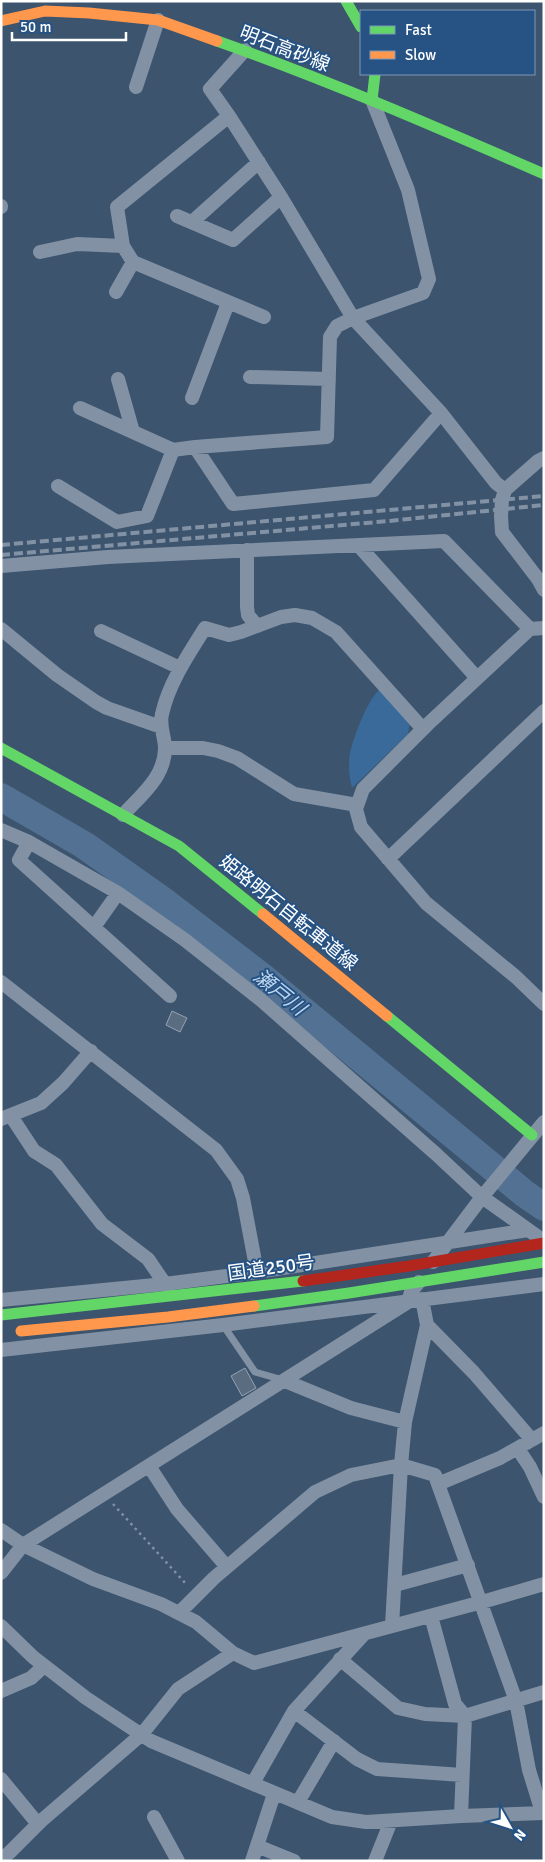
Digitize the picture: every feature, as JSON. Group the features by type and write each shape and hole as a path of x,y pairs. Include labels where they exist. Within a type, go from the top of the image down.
{"main road":[{"path":"346,1 360,24"},
{"name":"明石高砂線","path":"1,21 42,6 158,20 245,50 372,100 544,174"},
{"path":"372,100 375,75"},
{"name":"姫路明石自転車道線","path":"1,748 179,846 530,1138"},
{"name":"国道250号","path":"1,1315 167,1298 346,1274 544,1242"},
{"name":"国道250号","path":"11,1332 168,1317 349,1293 544,1262"}],"street":[{"path":"136,88 158,20"},
{"path":"245,50 210,90 281,197 353,318 441,413 496,483 505,490"},
{"path":"80,408 173,450 327,436 330,337 337,326 353,318 424,292 429,279 408,190 372,100"},
{"path":"229,116 116,207 123,246 133,262 264,317"},
{"path":"192,222 259,162"},
{"path":"177,216 233,240 281,197"},
{"path":"40,252 77,244 123,246"},
{"path":"116,292 133,262"},
{"path":"192,398 228,303"},
{"path":"250,377 329,379"},
{"path":"118,380 133,432"},
{"path":"195,447 233,504 374,490 441,413"},
{"path":"58,486 117,522 147,516 173,450"},
{"path":"544,458 505,490 501,516 502,532 538,579 544,590"},
{"path":"1,566 108,556 444,541 537,628 477,678 423,729 363,789 356,809 361,827 426,903 516,976 544,1004"},
{"path":"359,546 477,678"},
{"path":"247,550 248,615 257,626"},
{"path":"123,815 152,785 161,768 165,748 161,716 165,703 180,668 205,628 229,635 281,617 295,615 312,618 336,632 423,729"},
{"path":"1,629 57,675 96,702 107,708 161,726"},
{"path":"101,631 180,668"},
{"path":"388,859 544,711"},
{"path":"165,748 203,748 218,751 237,758 294,794 357,805"},
{"path":"1,830 29,842 118,893 185,940 262,1000 482,1197 544,1242"},
{"path":"29,842 19,860 170,996"},
{"path":"94,928 118,893"},
{"path":"2,984 216,1150 237,1178 243,1198 257,1272"},
{"path":"90,1052 63,1083 41,1102 6,1118 34,1151 56,1165 102,1224 148,1259 166,1284 223,1325"},
{"path":"1,1573 23,1545 286,1381 408,1302 411,1292 482,1197 544,1122"},
{"path":"530,1138 544,1144"},
{"path":"1,1300 166,1284 257,1272 528,1230"},
{"path":"1,1350 223,1325 544,1284"},
{"path":"392,1626 405,1422 428,1325 422,1299"},
{"path":"428,1325 538,1437 482,1467 438,1484"},
{"path":"286,1381 351,1408 405,1422"},
{"path":"518,1448 530,1466 544,1497"},
{"path":"1,1626 33,1658 86,1698 151,1741 332,1817 366,1822 543,1813 529,1770 516,1701 482,1602 434,1475 401,1465 351,1476 315,1492 227,1567 179,1613"},
{"path":"149,1466 177,1509 227,1567"},
{"path":"1,1530 23,1545 93,1579 162,1604 196,1622 233,1653 254,1663 544,1584"},
{"path":"395,1585 468,1565"},
{"path":"431,1616 454,1704 465,1716 461,1816"},
{"path":"253,1783 294,1712 364,1633"},
{"path":"1,1859 9,1854 38,1824 142,1734 178,1689 233,1653"},
{"path":"340,1660 398,1708 425,1714 465,1716 544,1692"},
{"path":"1,1690 31,1678 44,1666"},
{"path":"294,1712 365,1764 378,1769 462,1775"},
{"path":"298,1802 334,1741"},
{"path":"1,1779 38,1824"},
{"path":"252,1861 274,1794"},
{"path":"154,1817 178,1861"},
{"path":"375,1861 391,1821"},
{"path":"256,1846 294,1861"}],"lane":[{"path":"223,1325 255,1372 286,1381"}],"path":[{"path":"103,1494 196,1595"}],"shaded area":[{"path":"379,690 410,722 408,734 352,788 349,766 350,753 366,710"}],"building":[{"path":"172,1011 187,1018 180,1032 166,1025"},
{"path":"245,1368 256,1388 242,1396 231,1376"}],"waterway":[{"name":"瀬戸川","path":"1,797 84,845 166,903 261,976 525,1194 544,1207"}],"railway":[{"path":"1,545 544,496"},
{"path":"1,555 389,521 544,505"}],"traffic: fast":[{"path":"346,1 360,25"},
{"path":"217,41 341,88 544,174"},
{"path":"372,100 375,75"},
{"path":"1,748 179,846 263,914"},
{"path":"387,1016 532,1135"},
{"path":"254,1306 544,1262"},
{"path":"1,1315 303,1281"}],"traffic: slow":[{"path":"1,21 45,11 89,13 158,20 217,41"},
{"path":"263,914 387,1016"},
{"path":"21,1331 168,1317 254,1306"}],"traffic: jam":[{"path":"303,1281 409,1266 544,1243"}]}
